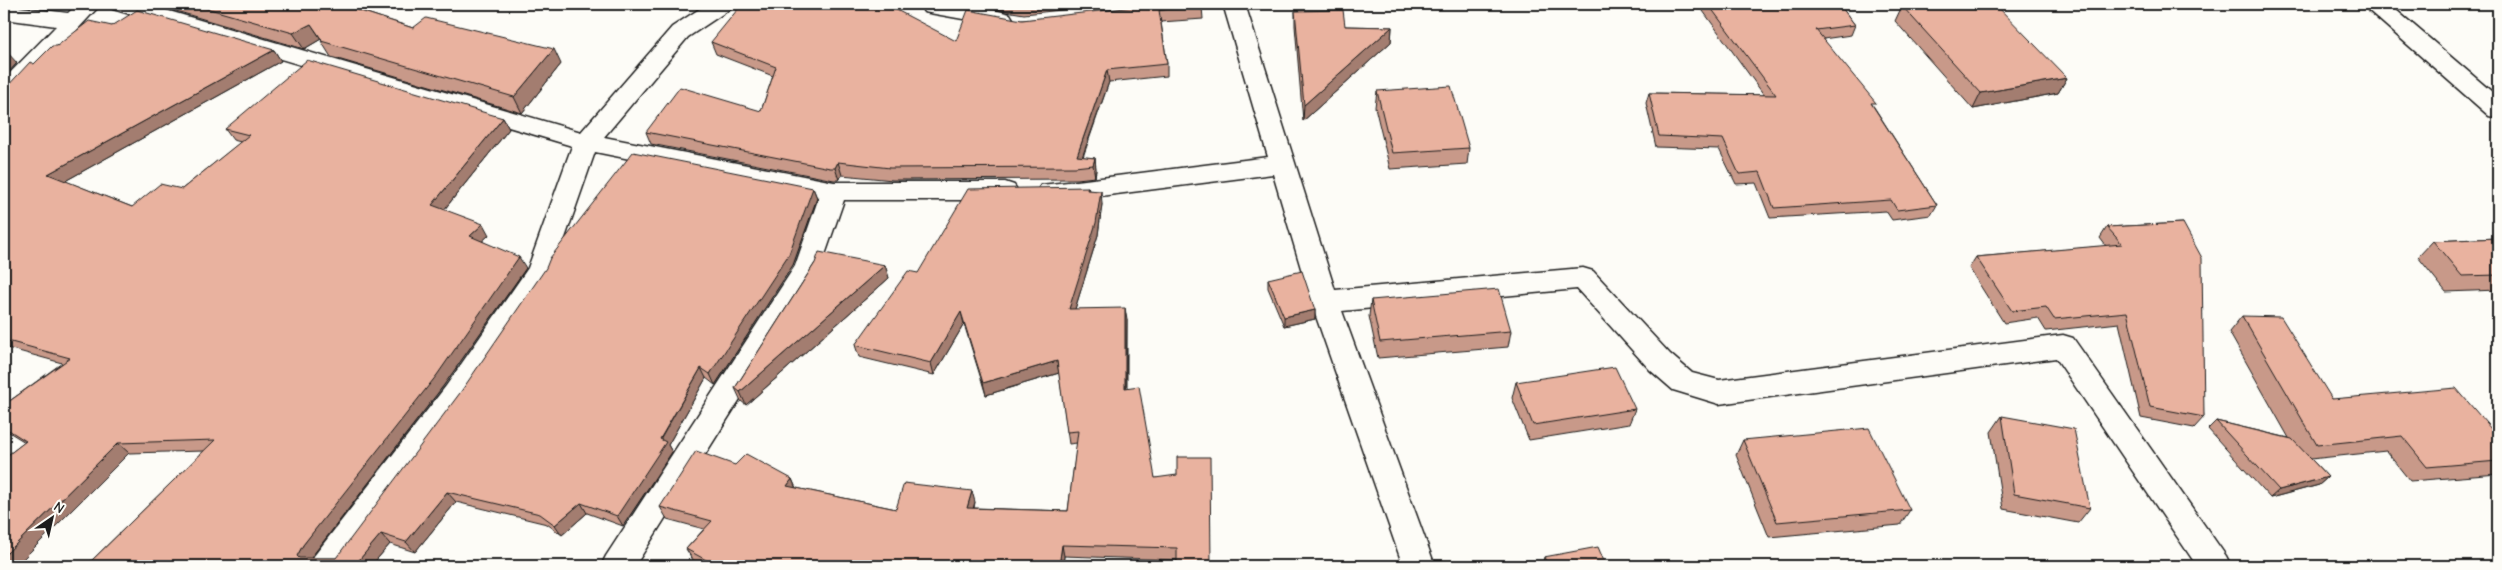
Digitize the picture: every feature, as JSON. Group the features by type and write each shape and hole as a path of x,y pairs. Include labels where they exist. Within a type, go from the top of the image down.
{"street":[{"path":"4,93 90,4"},
{"path":"121,4 586,142 834,191 1077,190 1283,164"},
{"path":"326,566 456,394 541,271 586,142 680,32 722,4"},
{"path":"1234,4 1325,302 1419,566"},
{"path":"2375,4 2498,110"},
{"path":"932,7 1024,23"},
{"path":"4,12 72,21"},
{"path":"618,566 808,268 834,191"},
{"path":"1325,302 1583,278 1660,362 1683,382 1719,392 2063,346 2215,566"}],"building":[{"path":"192,4 339,4 413,28 426,18 554,49 514,97 321,41 311,24 293,33"},
{"path":"742,4 885,4 956,41 968,10 1022,20 1159,4 1202,4 1202,7 1159,10 1167,64 1107,70 1077,156 1095,158 1093,165 1075,167 890,168 838,162 835,168 830,168 646,132 680,87 761,111 776,67 711,42"},
{"path":"1708,4 1839,4 1855,25 1816,30 1876,103 1871,103 1937,205 1897,210 1891,200 1774,208 1760,172 1739,174 1723,139 1659,136 1649,93 1776,95"},
{"path":"1920,4 1995,4 2067,78 1981,93 1902,6"},
{"path":"137,10 274,50 48,174 132,207 160,184 182,189 249,135 225,129 307,60 503,118 432,205 483,224 470,236 519,257 437,375 303,545 297,556 299,558 336,558 460,393 546,268 550,258 633,152 813,188 789,254 710,374 701,368 660,439 666,442 617,516 581,503 555,525 540,514 447,492 406,542 381,534 354,566 86,566 215,440 118,443 4,556 4,458 26,441 4,427 4,405 70,358 4,340 4,90 30,62 34,64 52,46 57,46 89,21 112,26"},
{"path":"1343,10 1345,26 1392,27 1304,105 1295,11"},
{"path":"1451,86 1469,148 1392,153 1377,91"},
{"path":"1088,187 1087,190 1101,191 1096,223 1069,309 1125,308 1125,388 1139,386 1155,478 1177,475 1177,457 1210,457 1211,566 1177,566 1177,548 1062,545 1059,566 717,566 686,549 712,521 660,507 696,451 735,465 746,454 792,479 787,486 896,509 904,483 972,491 967,508 1068,511 1078,431 1067,432 1057,361 983,383 961,312 931,363 855,345 908,271 918,273 968,189"},
{"path":"2183,223 2202,258 2204,417 2150,407 2127,312 2054,319 2046,307 2012,311 1976,257 2122,244 2107,227"},
{"path":"2498,238 2498,275 2462,276 2433,241"},
{"path":"819,252 885,265 740,392 735,388 815,263"},
{"path":"1302,271 1315,310 1284,317 1268,279"},
{"path":"1499,289 1511,331 1380,342 1371,300"},
{"path":"2242,316 2281,317 2332,399 2456,388 2498,437 2498,461 2427,467 2402,436 2317,445"},
{"path":"1615,367 1635,409 1533,425 1516,382"},
{"path":"2002,416 2074,429 2090,508 2014,494"},
{"path":"2216,421 2292,439 2328,477 2279,490"},
{"path":"1869,428 1910,510 1777,522 1743,440"},
{"path":"1598,547 1606,566 1548,566 1544,557"}]}
